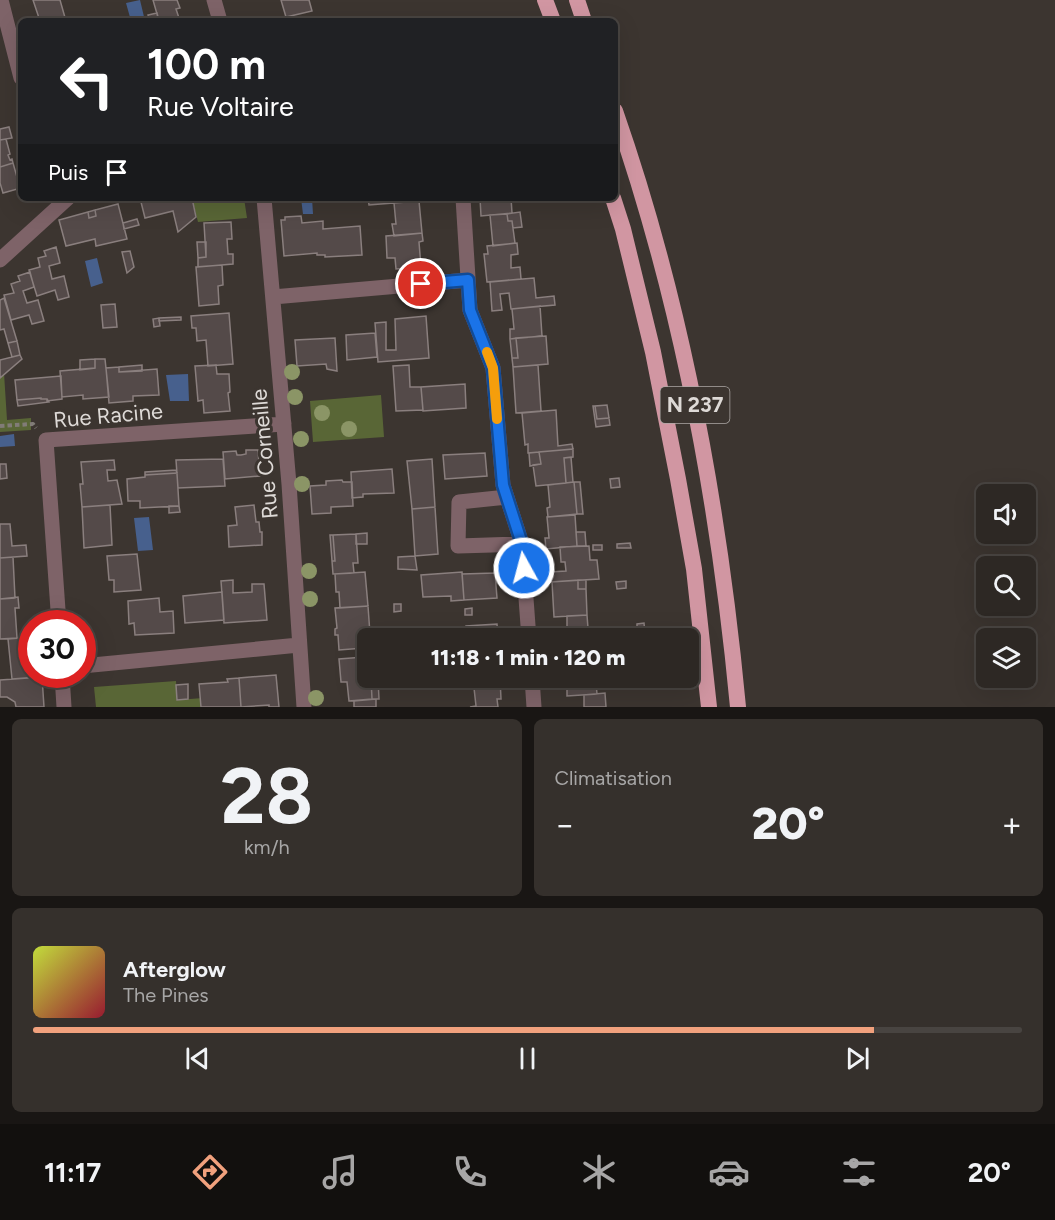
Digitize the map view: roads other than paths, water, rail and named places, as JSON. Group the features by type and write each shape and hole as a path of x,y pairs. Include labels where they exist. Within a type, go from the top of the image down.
{"highway":[{"path":"546,0 552,18"},
{"path":"577,0 583,18"},
{"name":"N 237","path":"618,120 662,267 694,402 731,627 738,707"},
{"name":"N 237","path":"614,201 653,352 678,479 694,569 709,707"}],"street":[{"path":"1,0 18,66"},
{"path":"214,0 219,18"},
{"name":"Rue Corneille","path":"264,201 284,424 303,707"},
{"path":"463,201 470,310 493,368 503,485 522,544 528,628"},
{"path":"0,260 53,204"},
{"path":"273,297 468,280"},
{"name":"Rue Racine","path":"58,610 46,440 284,424"},
{"path":"507,497 459,502 459,546 522,544"},
{"path":"96,665 299,645"},
{"path":"63,688 64,707"},
{"path":"533,688 534,707"}],"water":[{"path":"140,0 144,18 130,18 126,3"},
{"path":"301,201 312,201 313,214 303,214"},
{"path":"97,258 103,283 91,287 85,261"},
{"path":"188,374 189,401 170,401 166,375"},
{"path":"14,434 15,446 0,447 0,436"},
{"path":"149,517 153,550 138,551 134,518"}]}
